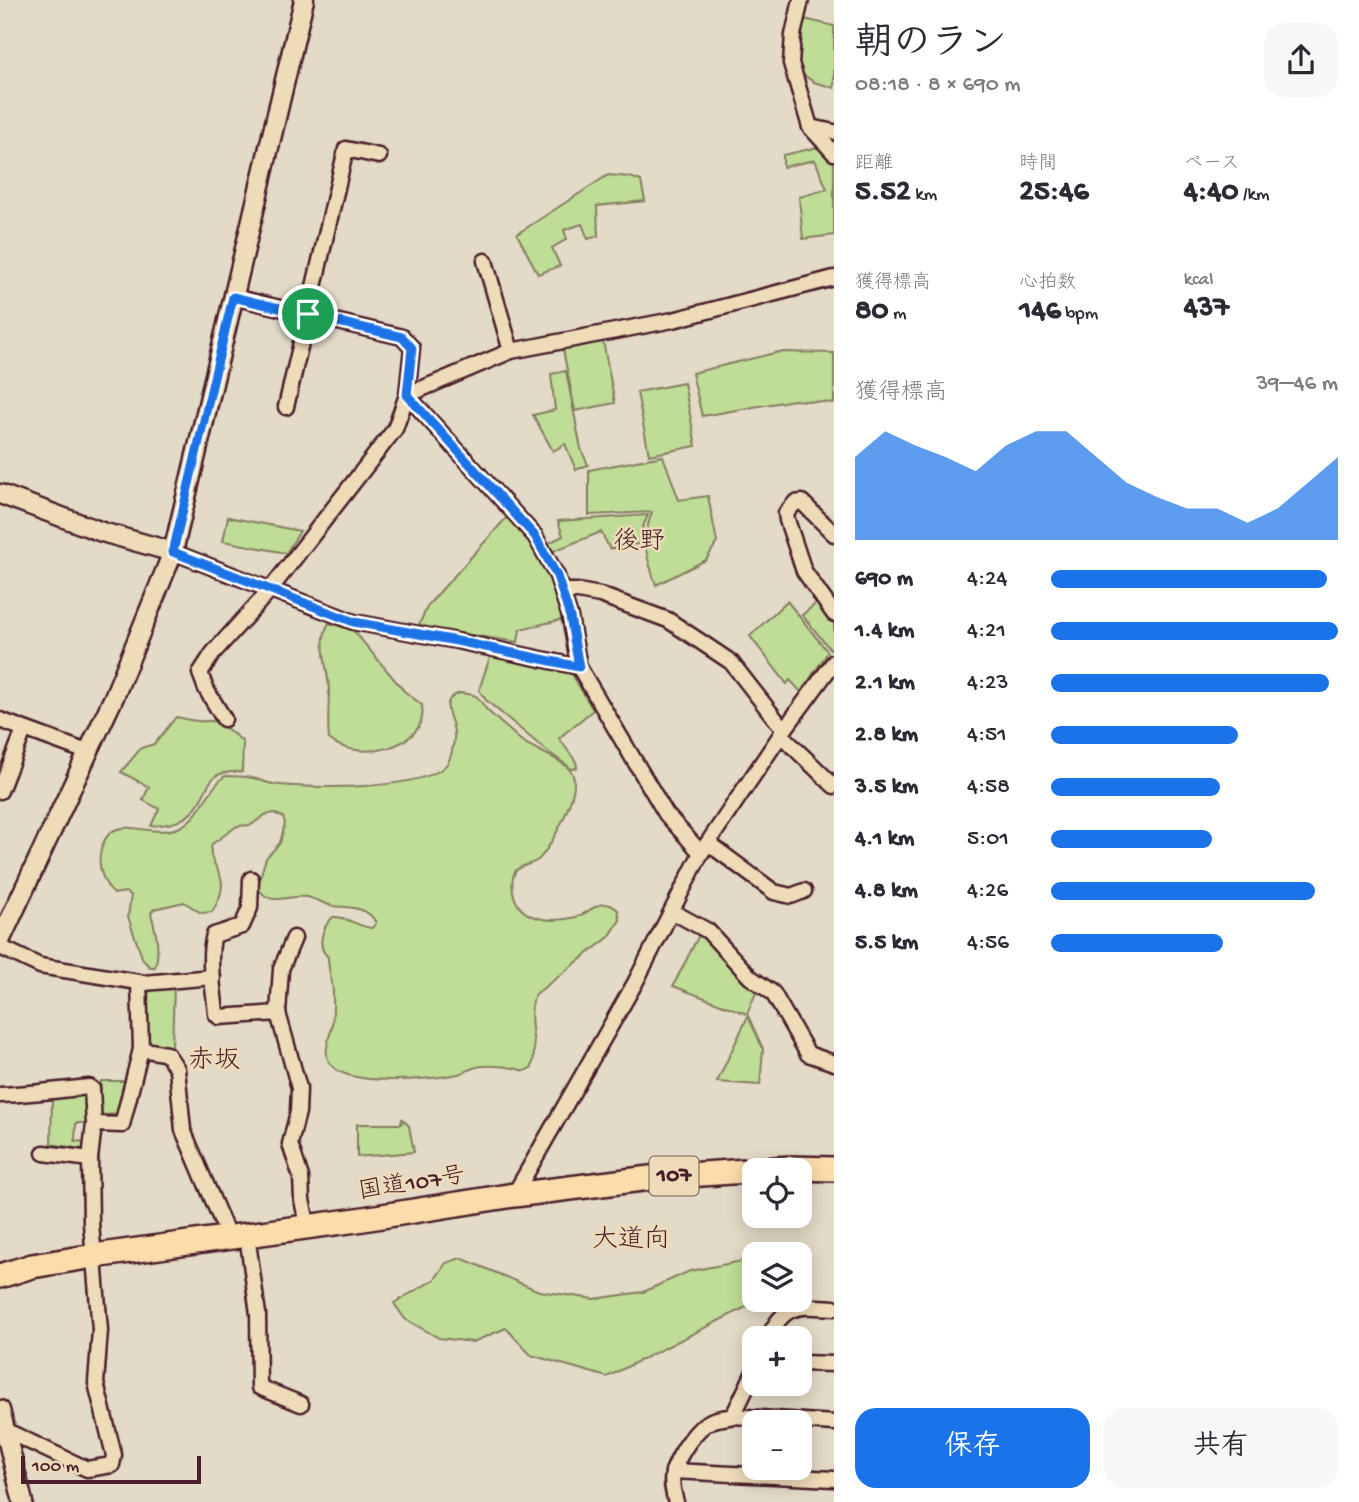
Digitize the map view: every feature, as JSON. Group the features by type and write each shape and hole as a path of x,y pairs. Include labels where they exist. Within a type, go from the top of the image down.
{"highway":[{"name":"国道107号","path":"0,1276 32,1266 94,1256 514,1195 658,1177 790,1168 834,1169"}],"street":[{"path":"0,941 114,697 173,552 304,0"},
{"path":"801,0 790,63 810,127 834,153"},
{"path":"810,127 834,132"},
{"path":"286,407 346,149 379,156"},
{"path":"485,261 511,351"},
{"path":"407,395 511,351 673,320 834,278"},
{"path":"224,719 205,689 200,673 213,653 270,591 395,429 407,395 412,348 402,337 233,297"},
{"path":"407,395 535,536 557,576 570,617 579,667 666,814 704,848 775,892 791,895 804,891"},
{"path":"0,494 102,532 173,552 354,622 579,667"},
{"path":"834,534 802,502 795,503 786,513 804,571 834,614"},
{"path":"562,591 600,595 668,620 731,662 783,732 834,786"},
{"path":"514,1195 635,984 704,848 834,662"},
{"path":"0,720 87,752"},
{"path":"0,792 24,730"},
{"path":"251,879 250,908 242,926 214,935 211,960 216,1014 219,1017 278,1013"},
{"path":"673,912 708,932 751,977 773,993 808,1054 834,1063"},
{"path":"294,938 281,969 278,1013 299,1088 298,1112 290,1144 301,1177 302,1200 308,1227"},
{"path":"0,947 40,966 139,982 213,977"},
{"path":"94,1124 122,1125 141,1049 139,982"},
{"path":"141,1049 167,1054 177,1069 183,1130 238,1236 258,1314 260,1387 301,1404"},
{"path":"0,1095 40,1094 50,1090 89,1087 92,1089 94,1124 90,1159 100,1330 96,1383 114,1455 112,1465 87,1469 5,1430"},
{"path":"44,1153 90,1159"},
{"path":"774,1326 784,1312 796,1306 834,1308"},
{"path":"812,1363 834,1364"},
{"path":"733,1416 743,1396"},
{"path":"0,1410 23,1502"},
{"path":"676,1502 672,1490 673,1471 695,1434 710,1421 733,1416 834,1423"},
{"path":"673,1471 834,1479"}],"green space":[{"path":"804,19 834,26 834,88 814,82 802,74 799,64"},
{"path":"819,147 834,163 834,235 803,239 799,197 827,189 815,160 783,167 783,155"},
{"path":"608,175 641,181 645,201 597,206 598,236 588,239 582,224 564,230 567,239 552,248 560,266 538,274 517,234"},
{"path":"602,336 615,403 575,411 562,344"},
{"path":"779,352 834,353 834,403 794,400 702,416 692,373"},
{"path":"566,371 581,449 588,465 576,470 565,444 553,451 533,415 555,410 551,374"},
{"path":"684,383 696,446 649,455 637,392"},
{"path":"663,456 679,500 708,496 717,542 706,560 656,585 646,548 652,512 589,515 589,470"},
{"path":"648,515 641,531 642,544 610,549 601,532 551,552 547,544 563,536 558,521"},
{"path":"508,516 528,539 543,563 556,590 565,619 520,629 518,642 418,627 428,605"},
{"path":"228,517 300,531 286,553 223,541"},
{"path":"787,601 828,652 801,692 790,680 787,684 750,636"},
{"path":"819,601 834,620 834,645 830,649 802,615"},
{"path":"329,623 354,631 404,691 422,705 421,720 415,732 403,741 389,748 356,750 329,739 329,689 323,646"},
{"path":"491,654 558,667 572,674 593,710 559,738 576,762 577,768 572,769 543,748 486,700 479,690"},
{"path":"460,693 476,696 486,709 518,738 562,763 572,773 573,792 569,805 550,844 538,860 515,872 513,888 517,903 528,914 552,920 576,917 601,904 607,904 618,910 620,920 609,937 536,994 531,1011 534,1049 532,1067 525,1071 480,1066 446,1076 389,1080 352,1076 338,1070 329,1062 327,1049 332,1026 333,993 328,957 321,942 323,931 333,917 372,928 376,923 368,913 358,909 333,906 307,897 274,899 263,894 257,887 266,858 280,843 285,823 283,817 274,813 265,815 251,825 237,826 212,844 212,859 219,872 222,888 212,912 201,913 184,902 154,909 151,913 156,933 155,967 150,967 143,960 128,917 131,895 125,892 114,894 107,886 101,871 100,855 105,840 112,832 121,828 155,831 180,827 194,816 213,788 225,776 249,777 289,786 337,787 391,784 435,773 447,764 451,755 454,731 447,706 452,697"},
{"path":"176,717 216,722 243,742 242,772 229,772 214,777 193,811 179,821 151,826 159,809 143,800 149,787 121,772 141,748 154,744"},
{"path":"700,933 758,988 747,1014 673,986"},
{"path":"174,987 172,1048 159,1048 151,1044 146,1034 149,989"},
{"path":"748,1016 763,1049 760,1085 717,1082"},
{"path":"101,1081 128,1081 118,1114 100,1115"},
{"path":"86,1094 90,1123 76,1123 75,1141 88,1142 87,1150 51,1144 52,1097"},
{"path":"402,1119 409,1126 414,1152 357,1157 357,1124 401,1124"},
{"path":"461,1258 539,1291 594,1299 643,1292 690,1271 742,1261 742,1309 607,1377 531,1355 506,1328 473,1342 439,1338 405,1319 394,1303 435,1279 446,1263"}],"district":[{"name":"後野","path":"639,543"},
{"name":"赤坂","path":"214,1062"},
{"name":"大道向","path":"631,1241"}],"route":[{"path":"233,297 308,314 402,337 412,348 407,395 535,536 557,576 570,617 579,667 354,622 173,552 233,297"}]}
